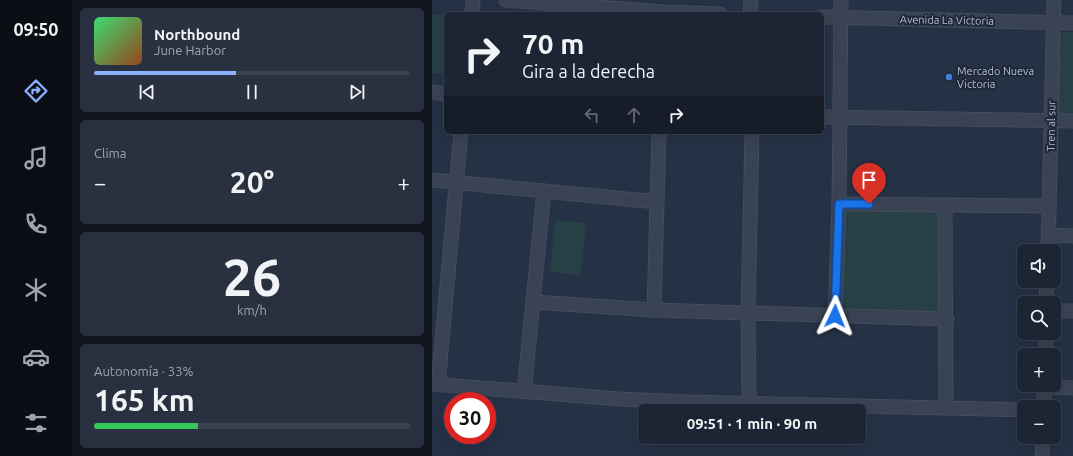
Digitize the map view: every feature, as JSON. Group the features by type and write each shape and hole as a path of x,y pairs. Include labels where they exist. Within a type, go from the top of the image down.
{"street":[{"path":"472,12 474,0"},
{"path":"506,0 697,12"},
{"path":"750,12 751,0"},
{"path":"835,316 839,204 841,0"},
{"name":"Tren al sur","path":"1048,244 1054,0"},
{"name":"Avenida La Victoria","path":"824,17 1073,23"},
{"path":"432,92 444,94"},
{"path":"824,117 1073,121"},
{"path":"461,134 435,385 619,399 687,402 1017,410"},
{"path":"654,310 659,134"},
{"path":"749,403 748,313 752,134"},
{"path":"432,180 657,202"},
{"path":"524,392 544,191"},
{"path":"839,204 1049,206"},
{"path":"945,205 947,319 946,408"},
{"path":"1048,235 1073,236"},
{"path":"533,302 654,310 947,319"},
{"path":"1061,311 1073,311"},
{"path":"1061,387 1073,388"},
{"path":"1042,456 1043,444"}],"green space":[{"path":"432,14 444,15 444,74 432,73"},
{"path":"1062,32 1073,32 1073,115 1057,115"},
{"path":"844,208 940,209 941,314 842,312"},
{"path":"555,220 586,223 581,275 550,272"}],"place":[{"name":"Mercado Nueva Victoria","path":"949,77"}],"route":[{"path":"835,316 839,204 869,204"}]}
